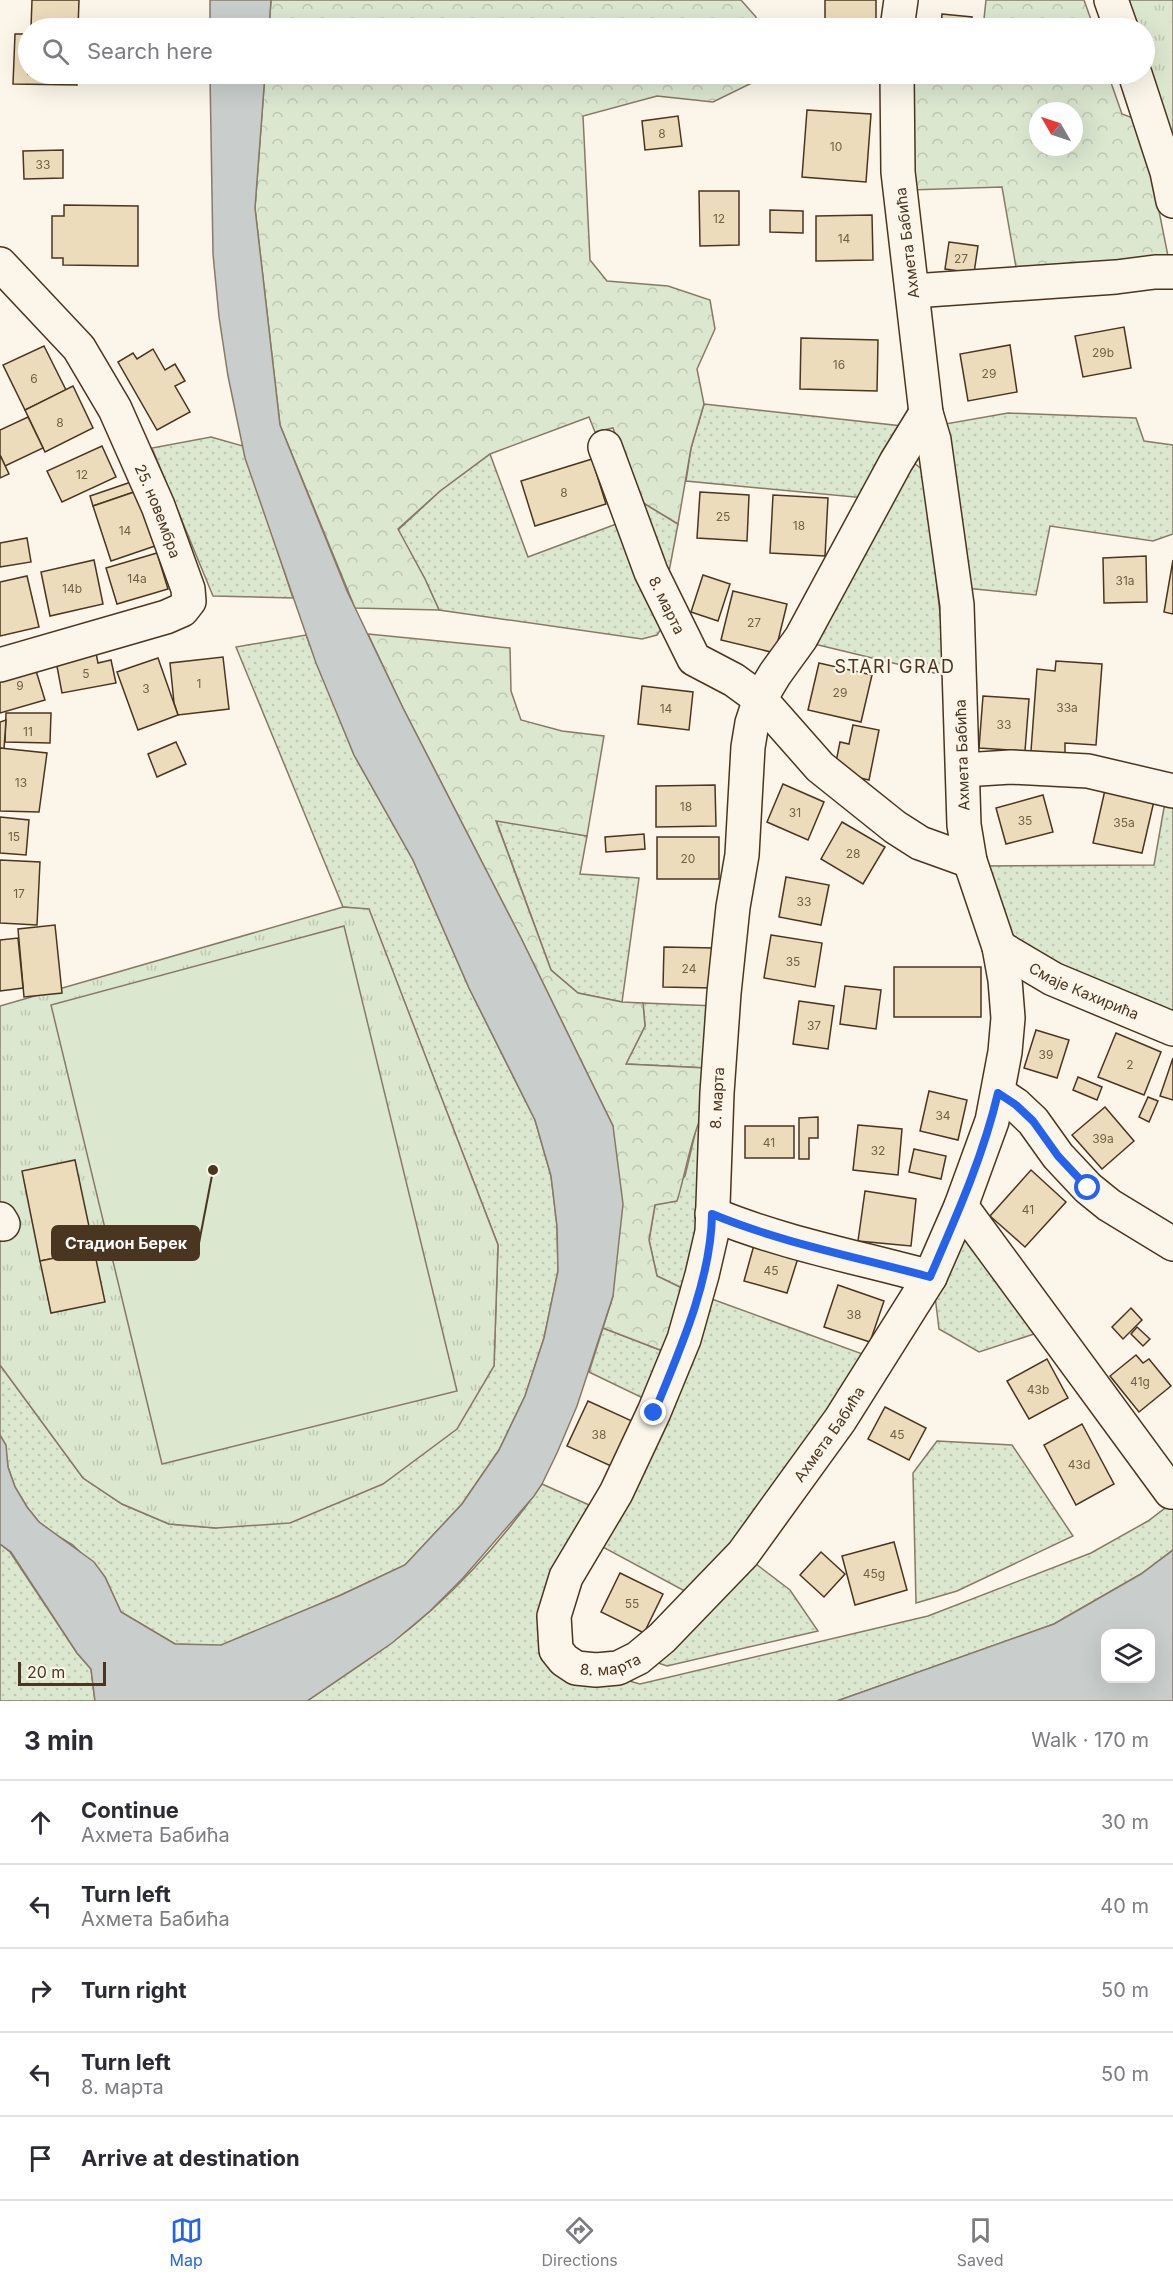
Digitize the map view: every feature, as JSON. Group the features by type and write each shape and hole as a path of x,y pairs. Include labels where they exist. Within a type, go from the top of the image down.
{"street":[{"path":"898,18 901,0"},
{"path":"1111,0 1117,18"},
{"name":"Ахмета Бабића","path":"662,1638 743,1554 840,1420 930,1277 961,1206 992,1121 998,1093 1008,1018 1005,980 999,947 970,861 964,825 957,605 934,440 926,413 898,172 897,84"},
{"path":"1138,84 1167,172 1173,201"},
{"name":"25. новембра","path":"0,264 79,348 115,409 158,506 188,589 189,601 182,610 166,617 0,664"},
{"path":"913,291 1173,272"},
{"path":"926,413 896,462 801,638 760,699 820,767 895,827 920,843 970,861"},
{"name":"8. марта","path":"605,447 651,572 694,659 734,680 760,699 752,723 748,747 742,855 733,907 724,993 711,1232 702,1275 684,1339 654,1413 616,1493 566,1577 554,1616 556,1650 564,1660 576,1668 596,1670 618,1668 638,1658 662,1638"},
{"path":"963,770 1011,767 1088,771 1173,791"},
{"name":"Смaје Кахирића","path":"999,947 1053,979 1173,1029"},
{"path":"998,1093 1016,1105 1033,1121 1058,1156 1088,1188 1109,1205 1173,1245"},
{"path":"961,1206 1171,1492"},
{"path":"712,1214 742,1227 842,1256 930,1277"}],"green space":[{"path":"271,0 741,0 756,18 270,18"},
{"path":"986,0 1084,0 1090,18 984,18"},
{"path":"1126,0 1173,0 1173,140 1154,84 1155,18 1132,18"},
{"path":"264,84 750,84 713,102 657,96 583,116 590,260 607,281 668,286 710,300 715,329 697,369 704,404 691,448 678,524 637,499 613,428 595,432 589,417 490,454 440,491 398,529 439,610 355,608 280,425 255,208"},
{"path":"910,84 1112,84 1122,114 1141,121 1168,256 1017,273 1002,187 910,190"},
{"path":"704,404 902,426 865,498 686,481 691,448"},
{"path":"1008,413 1136,418 1144,441 1173,445 1173,534 1153,541 1050,526 1036,595 965,588 945,424"},
{"path":"211,437 243,446 293,598 213,596 152,448"},
{"path":"490,454 528,557 627,520 665,623 657,635 642,639 439,610 398,530 440,491"},
{"path":"913,462 924,471 947,676 810,643"},
{"path":"637,499 678,524 668,577"},
{"path":"368,634 510,648 511,691 521,720 562,731 604,736 587,836 496,821 551,970 578,993 622,1002 643,1003 645,1026 626,1064 706,1068 707,1108 693,1138 677,1201 655,1205 649,1240 657,1276 686,1290 668,1353 603,1328 613,1296 613,1126"},
{"path":"306,635 354,755 413,860 469,988 535,1120 551,1176 557,1226 558,1271 544,1338 525,1396 499,1450 462,1504 405,1565 221,1646 175,1644 121,1612 105,1577 73,1545 39,1522 27,1507 15,1487 8,1467 5,1445 0,1435 0,1365 83,1478 122,1504 169,1524 216,1528 494,1366 498,1245 369,910 343,907 236,647"},
{"path":"1169,779 1173,780 1173,1018 1089,985 1009,936 981,866 1154,865"},
{"path":"496,820 587,836 580,874 639,878 622,1002 578,993 551,970"},
{"path":"343,907 369,909 498,1245 494,1366 457,1429 383,1484 290,1523 216,1528 169,1524 122,1504 83,1478 0,1365 0,1006"},
{"path":"344,926 457,1391 162,1464 51,1005"},
{"path":"643,1003 716,1006 706,1068 626,1064 645,1026"},
{"path":"707,1108 701,1235 686,1290 657,1276 649,1240 655,1205 685,1176 699,1117"},
{"path":"962,1230 1043,1331 979,1352 939,1329 934,1288"},
{"path":"709,1298 868,1356 694,1596 599,1545"},
{"path":"603,1328 668,1353 651,1402 589,1372"},
{"path":"937,1441 1012,1445 1073,1536 957,1591 916,1603 913,1473"},
{"path":"542,1484 598,1509 541,1640 615,1677 640,1684 928,1616 1091,1553 1148,1521 1173,1502 1173,1550 1141,1574 1054,1624 837,1701 307,1701 390,1644 453,1590 509,1528"},
{"path":"0,1544 10,1552 77,1653 91,1669 95,1701 0,1701"},
{"path":"752,1561 790,1590 818,1631 667,1666 655,1662"}],"shaded area":[{"path":"210,0 271,0 270,18 210,18"},
{"path":"210,84 264,84 255,208 280,425 347,591 403,708 521,938 613,1126 623,1204 613,1296 577,1406 557,1453 534,1496 463,1578 430,1611 392,1643 307,1701 95,1701 91,1669 77,1653 11,1552 0,1544 0,1435 6,1445 8,1467 15,1487 27,1507 39,1522 94,1562 105,1577 121,1612 175,1644 221,1645 341,1595 405,1565 462,1504 499,1450 525,1396 544,1338 558,1271 557,1226 551,1176 535,1120 469,988 413,860 354,755 316,663 245,458 228,376 213,254"},
{"path":"1173,1550 1173,1701 837,1701 1054,1624 1141,1574"}],"building":[{"path":"32,0 79,0 78,18 31,18"},
{"path":"825,0 876,0 876,18 825,18"},
{"path":"942,14 972,17 972,18 942,18"},
{"path":"15,34 18,34 18,84 77,85 13,84"},
{"path":"807,110 871,114 866,182 802,177"},
{"path":"678,116 682,146 645,150 642,121"},
{"path":"63,150 63,178 24,179 23,151"},
{"path":"699,191 739,191 739,245 700,246"},
{"path":"64,205 138,206 138,266 63,265 63,258 52,258 52,216 64,216"},
{"path":"770,210 803,211 803,233 770,232"},
{"path":"872,215 873,260 816,261 816,216"},
{"path":"949,242 978,246 974,273 945,269"},
{"path":"1124,327 1131,368 1083,377 1075,336"},
{"path":"801,338 878,340 877,391 800,389"},
{"path":"1010,345 1017,392 968,401 960,354"},
{"path":"44,346 66,390 25,410 3,365"},
{"path":"153,349 165,370 175,364 185,381 175,386 190,412 157,430 118,362 133,353 137,359"},
{"path":"73,386 93,428 45,452 25,410"},
{"path":"28,417 43,448 5,466 0,455 0,430"},
{"path":"102,446 116,477 62,502 47,471"},
{"path":"0,455 9,474 0,478"},
{"path":"592,459 606,504 535,526 521,481"},
{"path":"140,479 137,491 93,506 90,496"},
{"path":"137,491 155,546 111,561 93,506"},
{"path":"700,492 749,495 747,541 697,538"},
{"path":"773,495 828,498 825,556 770,553"},
{"path":"27,538 31,562 0,567 0,543"},
{"path":"157,553 168,589 117,604 106,568"},
{"path":"1146,556 1147,602 1104,603 1103,558"},
{"path":"94,560 103,604 50,616 41,572"},
{"path":"1173,560 1173,614 1164,612"},
{"path":"703,575 730,584 718,621 691,612"},
{"path":"27,576 39,627 0,636 0,582"},
{"path":"733,591 787,604 775,653 721,640"},
{"path":"96,653 98,663 111,660 116,683 62,693 56,661"},
{"path":"223,657 229,709 178,715 174,703 170,663"},
{"path":"158,658 178,715 138,730 117,672"},
{"path":"33,661 45,700 0,713 0,670"},
{"path":"1056,661 1102,664 1096,745 1065,743 1065,754 1031,751 1037,669 1055,671"},
{"path":"819,663 872,675 861,722 808,710"},
{"path":"642,686 693,692 689,730 638,724"},
{"path":"983,696 1029,699 1025,751 979,748"},
{"path":"6,713 51,713 50,743 5,742"},
{"path":"6,720 4,749 0,748 0,722"},
{"path":"853,725 879,730 869,780 834,772 840,742 849,744"},
{"path":"176,742 186,764 157,777 148,754"},
{"path":"0,748 47,753 39,812 0,811"},
{"path":"783,784 824,802 808,840 767,822"},
{"path":"715,785 716,826 656,827 656,786"},
{"path":"1105,790 1154,801 1142,853 1093,843"},
{"path":"1043,795 1053,832 1006,844 996,808"},
{"path":"0,817 29,820 26,855 0,853"},
{"path":"842,822 885,847 863,884 821,859"},
{"path":"644,834 645,849 606,852 605,837"},
{"path":"657,837 719,837 719,879 657,879"},
{"path":"0,860 40,862 37,925 0,923"},
{"path":"786,877 829,885 821,925 779,917"},
{"path":"55,925 62,993 24,997 18,929"},
{"path":"771,935 822,943 815,987 764,978"},
{"path":"18,938 23,988 0,991 0,940"},
{"path":"664,947 715,948 713,988 663,987"},
{"path":"894,967 981,967 981,1017 894,1017"},
{"path":"845,986 881,990 876,1029 840,1024"},
{"path":"799,1001 834,1006 828,1049 793,1044"},
{"path":"1036,1030 1069,1040 1057,1078 1024,1068"},
{"path":"1116,1033 1161,1052 1144,1095 1098,1077"},
{"path":"1173,1058 1173,1100 1160,1096"},
{"path":"1078,1077 1102,1087 1097,1100 1073,1090"},
{"path":"929,1091 967,1100 958,1140 920,1131"},
{"path":"1148,1097 1158,1101 1149,1122 1139,1117"},
{"path":"1105,1107 1134,1141 1102,1169 1072,1135"},
{"path":"818,1117 818,1138 809,1138 809,1159 799,1159 799,1118"},
{"path":"858,1125 902,1129 898,1175 853,1170"},
{"path":"745,1126 794,1126 794,1158 745,1158"},
{"path":"914,1149 946,1156 941,1179 909,1172"},
{"path":"75,1160 94,1250 40,1261 22,1171"},
{"path":"1031,1170 1066,1202 1025,1247 990,1216"},
{"path":"865,1191 916,1199 911,1246 858,1241"},
{"path":"754,1245 798,1258 787,1293 744,1281"},
{"path":"94,1250 105,1302 51,1313 40,1261"},
{"path":"838,1285 884,1301 870,1342 824,1327"},
{"path":"1131,1308 1142,1320 1123,1339 1112,1327"},
{"path":"1137,1327 1150,1339 1143,1346 1131,1334"},
{"path":"1136,1355 1143,1363 1149,1359 1171,1386 1139,1412 1110,1376"},
{"path":"1047,1359 1068,1398 1029,1419 1007,1381"},
{"path":"588,1401 632,1421 611,1466 567,1446"},
{"path":"885,1407 926,1428 909,1460 868,1439"},
{"path":"1082,1424 1114,1484 1076,1505 1044,1445"},
{"path":"894,1542 907,1590 855,1605 842,1556"},
{"path":"821,1552 845,1574 824,1597 800,1575"},
{"path":"620,1573 663,1594 644,1633 601,1612"}],"place":[{"name":"Стадион Берек","path":"213,1170"}],"district":[{"name":"STARI GRAD","path":"895,666"}],"route":[{"path":"654,1413 684,1339 702,1275 711,1232 712,1214 742,1227 842,1256 930,1277 961,1206 992,1121 998,1093 1016,1105 1033,1121 1058,1156 1088,1188"}]}
